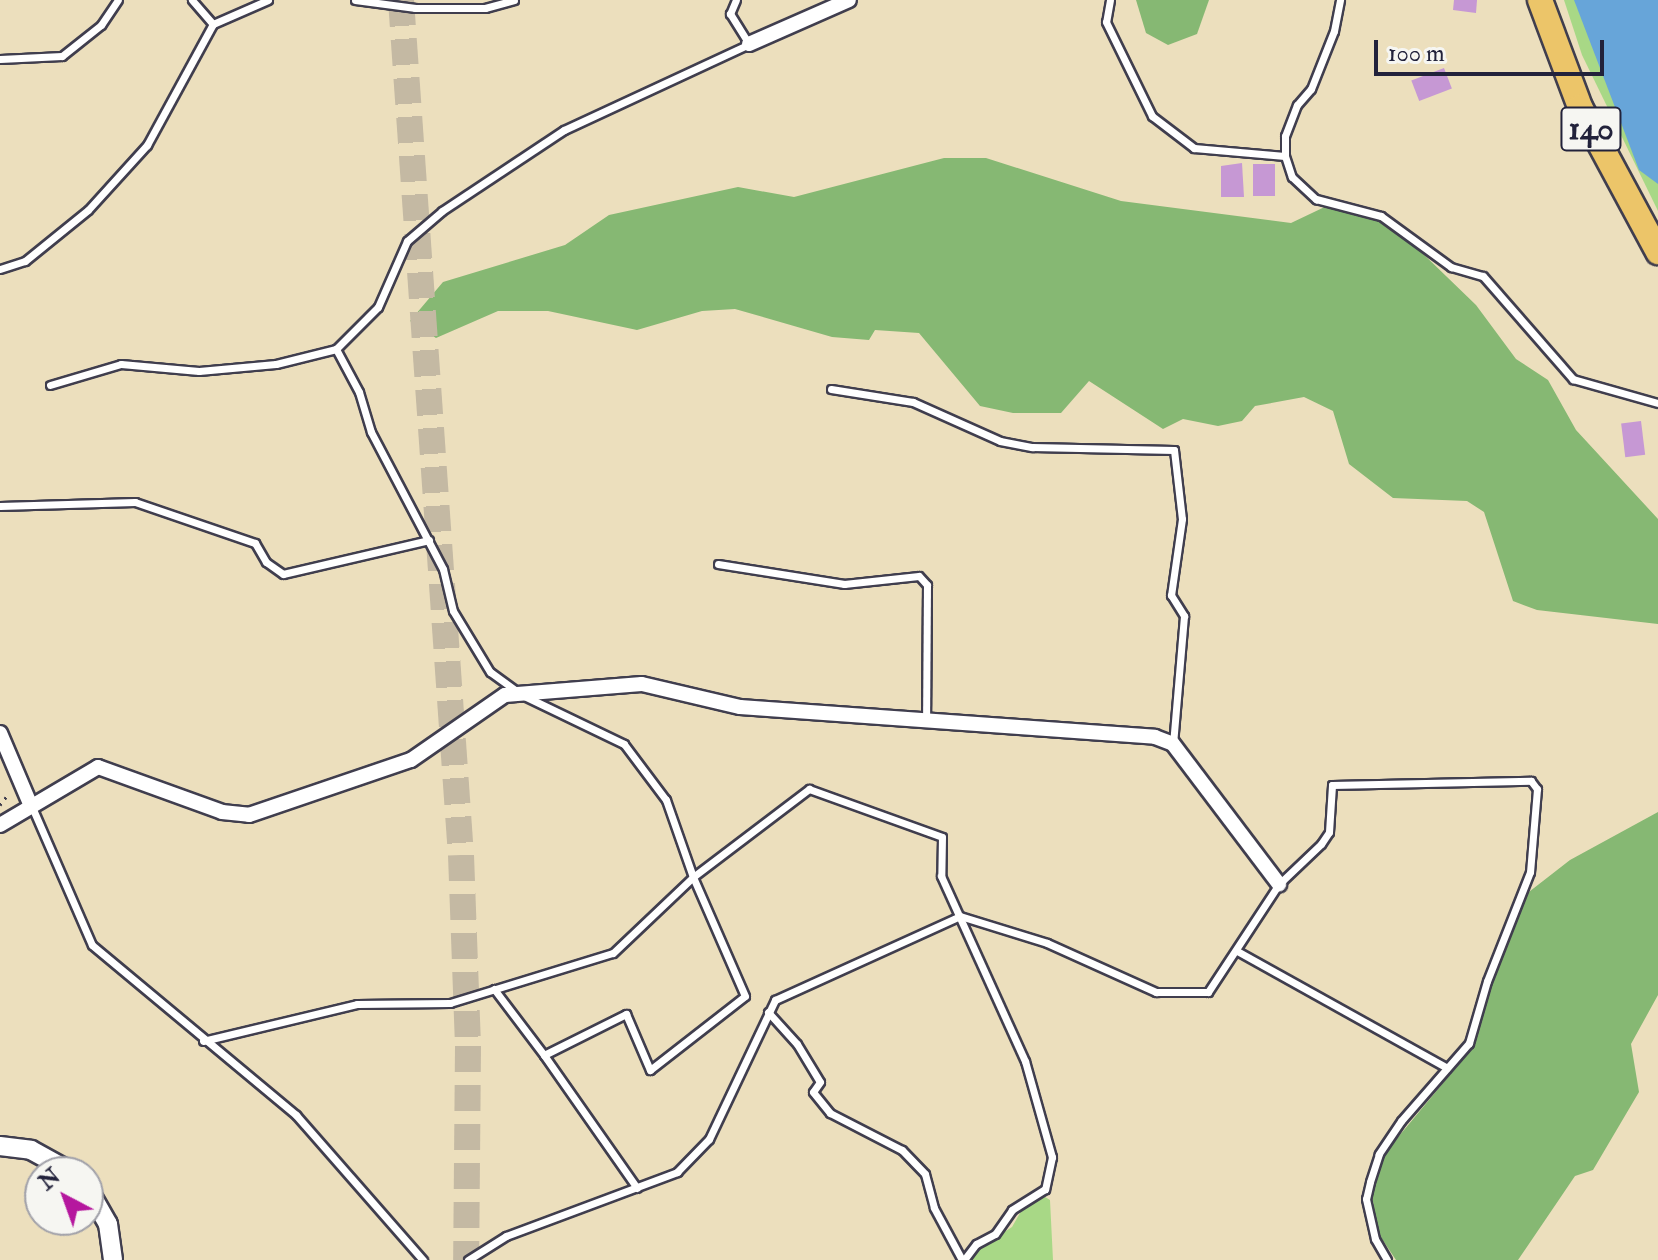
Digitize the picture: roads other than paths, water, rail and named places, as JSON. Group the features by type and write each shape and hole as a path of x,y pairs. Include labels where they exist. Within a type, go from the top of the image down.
{"highway":[{"name":"140","path":"1540,0 1580,107 1658,252"}],"street":[{"path":"749,44 849,0"},
{"path":"0,825 98,767 222,812 249,815 411,760 488,703 522,695 642,684 740,707 1140,736 1173,744 1279,884"},
{"path":"0,733 31,806"},
{"path":"0,1146 31,1150 42,1156"},
{"path":"104,1217 108,1224 113,1260"}],"lane":[{"path":"0,59 62,56 101,25 118,0"},
{"path":"192,0 213,24"},
{"path":"0,269 25,261 88,210 147,145 213,24 268,0"},
{"path":"355,0 415,8 485,8 514,0"},
{"path":"50,385 121,364 199,371 276,364 336,349 378,307 407,241 442,211 564,130 749,44 730,14 736,0"},
{"path":"1110,0 1106,22 1152,116 1194,148 1287,158"},
{"path":"1340,0 1334,31 1311,89 1297,105 1285,136 1289,169 1316,199 1381,216 1451,267 1476,271 1516,308 1539,344 1573,379 1658,403"},
{"path":"336,349 359,392 377,445 443,569 453,611 490,672 522,695 624,744 666,800 693,877 745,996 650,1070 626,1014 544,1055"},
{"path":"831,389 913,402 1000,441 1032,447 1174,450 1182,519 1171,595 1184,616 1173,744"},
{"path":"0,506 135,502 255,543 266,562 283,574 429,540"},
{"path":"718,564 844,584 919,576 927,585 926,719"},
{"path":"468,1260 506,1236 677,1172 709,1139 775,1000 960,916 1047,943 1156,992 1208,992 1279,884 1329,832 1332,785 1531,781 1537,789 1530,872 1487,981 1469,1043 1379,1154 1370,1182 1366,1199 1375,1239 1387,1260"},
{"path":"203,1041 357,1004 450,1003 613,953 693,877 809,789 942,837 941,876 1025,1061 1052,1157 1045,1189 1012,1210 995,1234 976,1244 963,1260 934,1208 925,1174 902,1150 830,1113 813,1092 820,1082 797,1044 768,1012"},
{"path":"31,806 92,945 203,1041 296,1115 423,1260"},
{"path":"1237,951 1447,1068"},
{"path":"494,989 637,1188"}],"water":[{"path":"1574,0 1658,0 1658,184 1639,170"}],"tunnel":[{"path":"401,0 461,855 468,1046 466,1260"}]}
